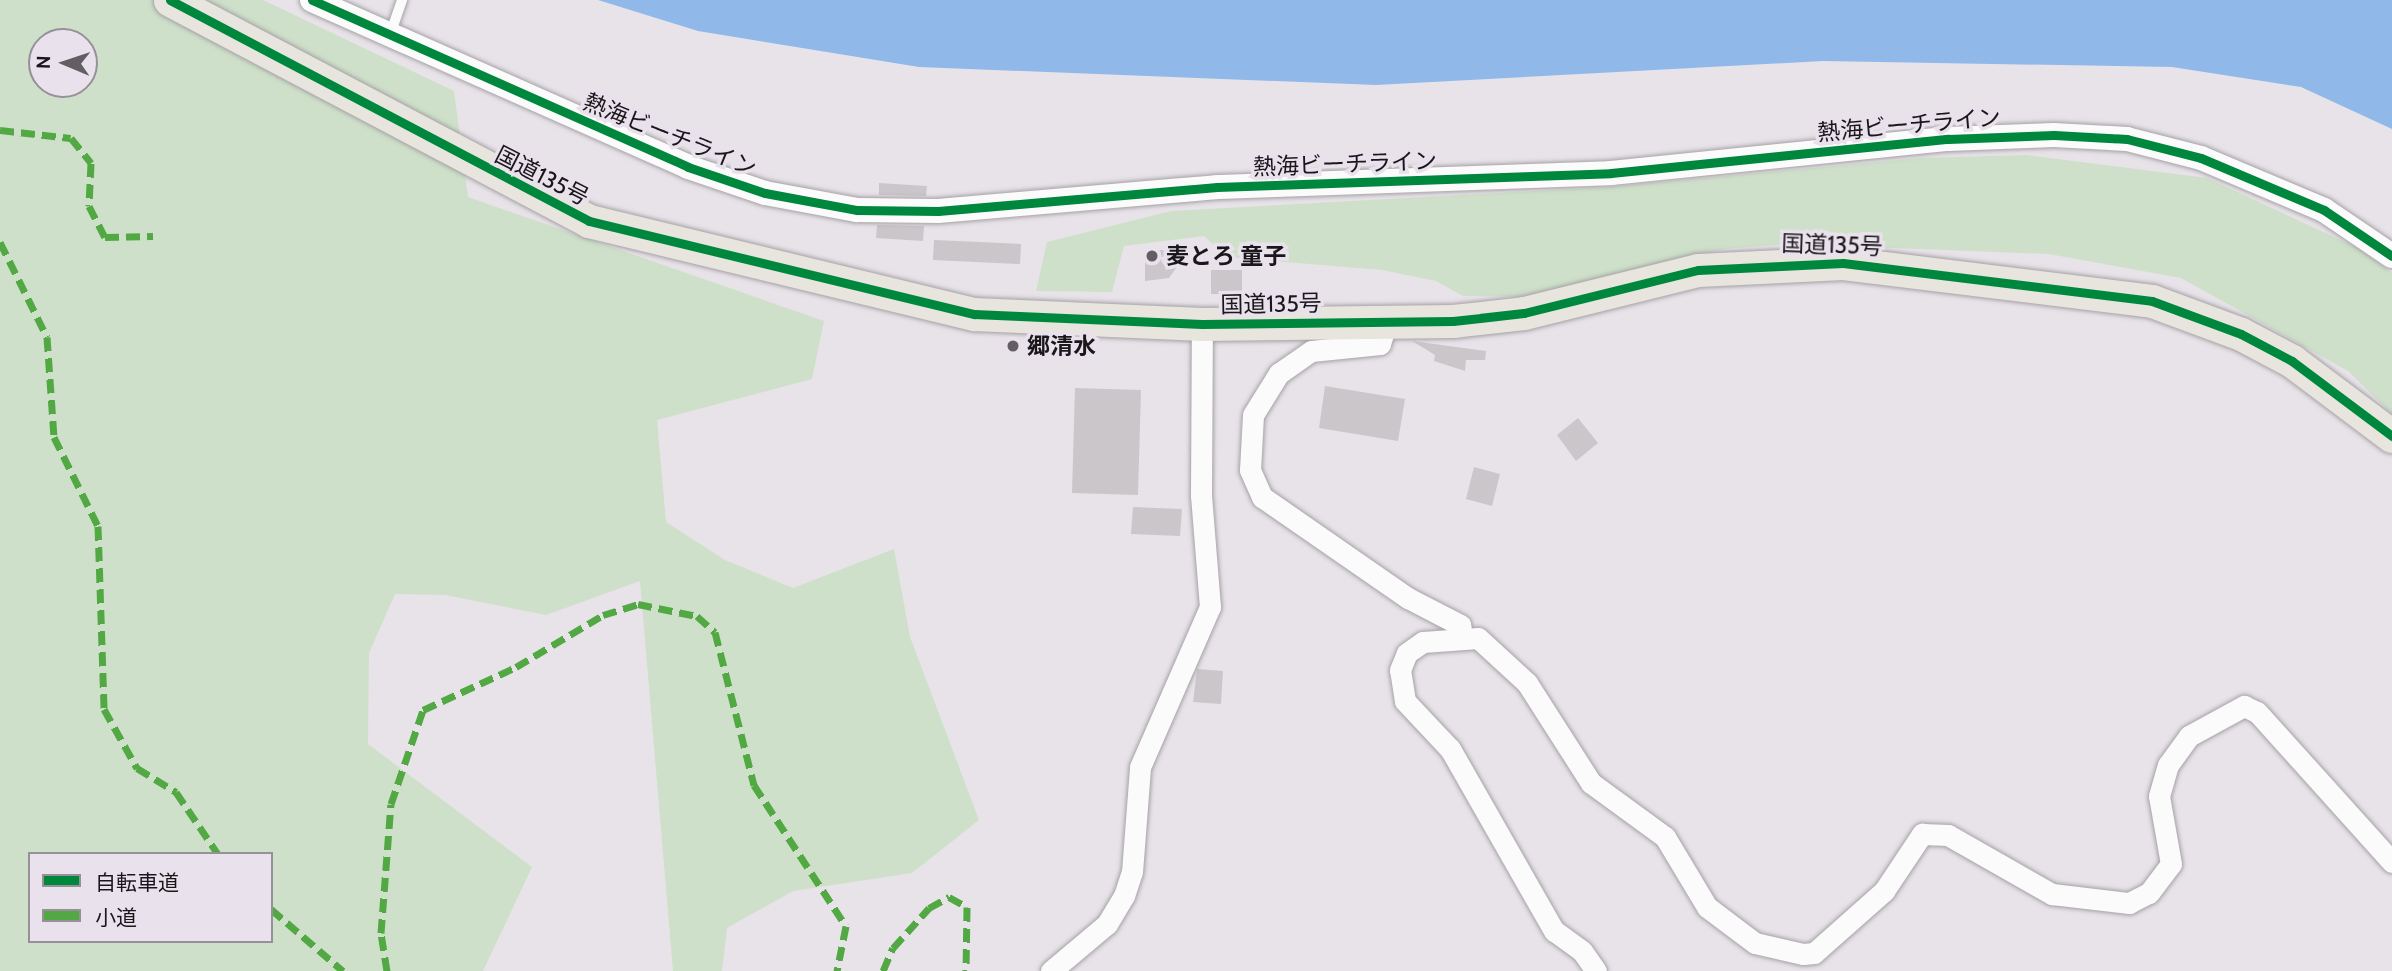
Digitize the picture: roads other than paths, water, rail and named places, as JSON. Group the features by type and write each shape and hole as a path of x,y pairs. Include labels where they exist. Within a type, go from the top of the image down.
{"highway":[{"name":"国道135号","path":"170,0 521,190 623,232 975,314 1202,324 1387,321 1524,313 1745,263 1939,272 2117,294 2184,312 2292,361 2392,436"}],"street":[{"name":"熱海ビーチライン","path":"312,0 391,32 700,172 765,193 857,210 938,211 1217,187 1611,173 1948,139 2054,135 2127,139 2201,158 2324,210 2392,256"},
{"name":"熱海ビーチライン","path":"359,0 391,32"},
{"path":"1387,321 1380,344 1311,351 1279,373 1253,415 1250,470 1262,497 1408,598 1460,625 1462,637"},
{"path":"1051,971 1107,924 1124,896 1132,872 1140,767 1210,607 1201,496 1202,324"},
{"path":"1596,971 1582,951 1554,931 1450,749 1400,689 1407,653 1423,642 1462,637 1478,638 1527,683 1591,783 1665,837 1707,907 1755,943 1814,953 1884,891 1912,842 1935,831 2036,888 2129,903 2166,877 2171,864 2159,796 2178,746 2244,706 2257,712 2392,862"}],"lane":[{"path":"391,32 402,0"}],"water":[{"path":"598,0 2392,0 2392,129 2301,87 2172,67 1823,61 1376,85 919,67 698,31"}],"place":[{"name":"麦とろ 童子","path":"1152,256"},
{"name":"郷清水","path":"1013,346"}]}
